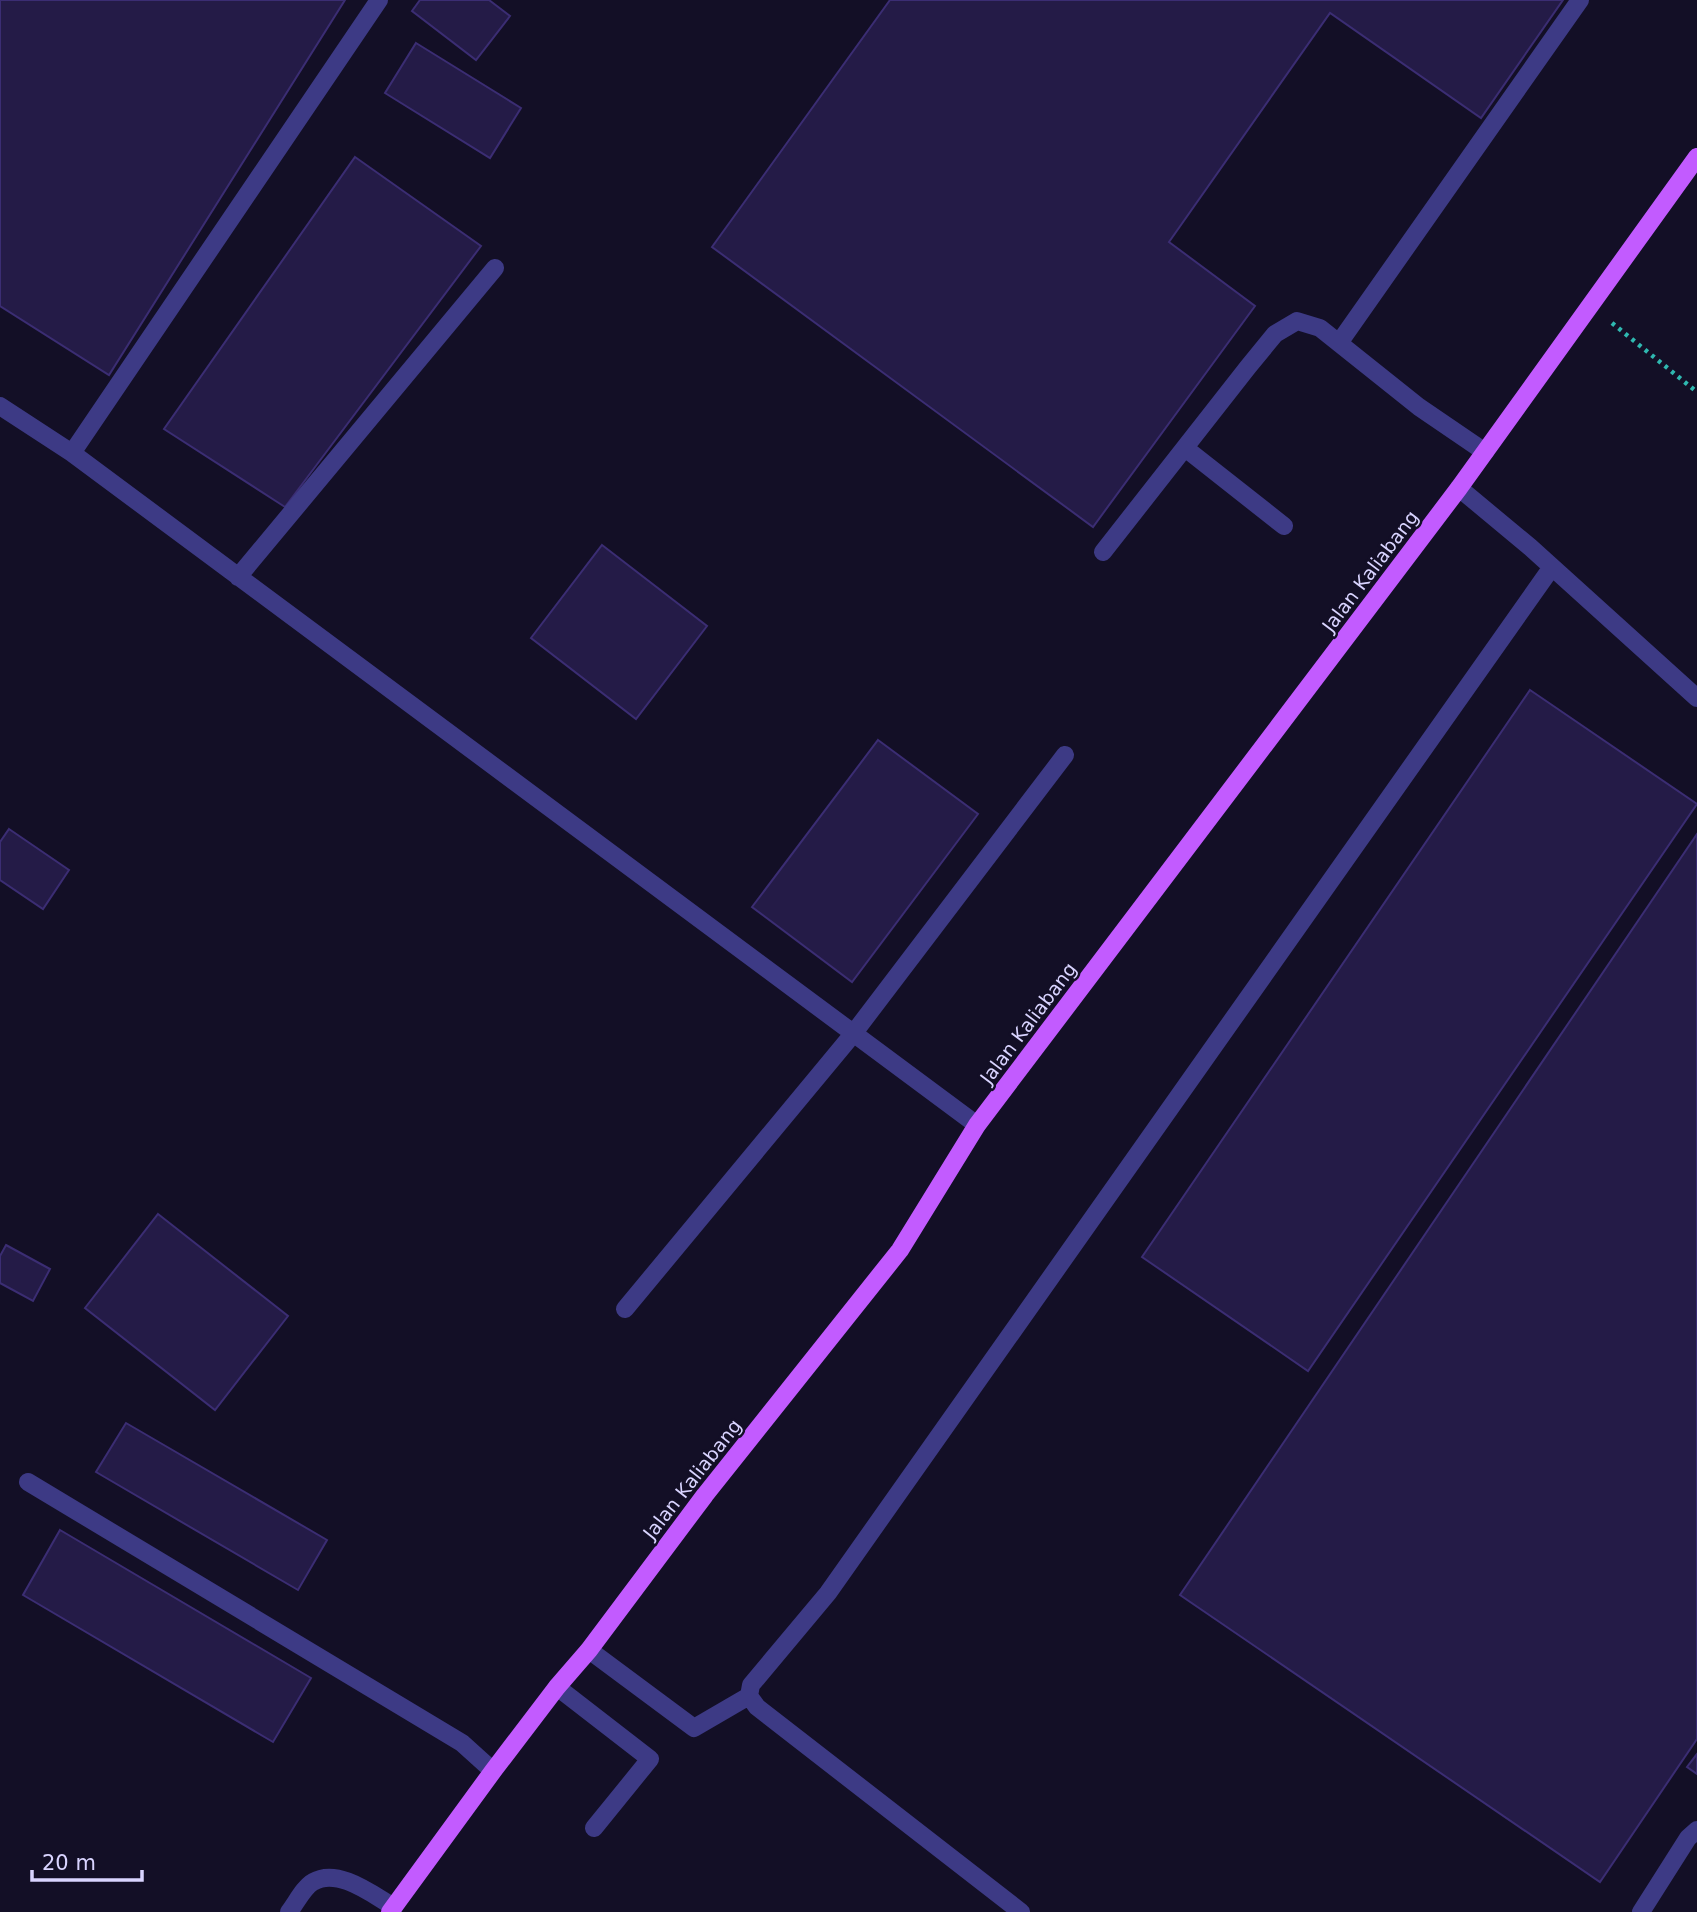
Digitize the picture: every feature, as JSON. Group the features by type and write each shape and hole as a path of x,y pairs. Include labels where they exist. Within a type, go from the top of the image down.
{"main road":[{"name":"Jalan Kaliabang","path":"392,1910 557,1687 589,1650 705,1495 900,1250 977,1125 1459,488 1697,157"}],"lane":[{"path":"72,453 379,0"},
{"path":"1339,343 1580,0"},
{"path":"238,577 495,268"},
{"path":"1103,552 1275,334 1297,321 1320,328 1419,407 1485,452"},
{"path":"0,406 72,453 977,1125"},
{"path":"1185,448 1284,526"},
{"path":"1459,488 1552,567 1697,698"},
{"path":"1021,1912 757,1707 750,1696 751,1685 828,1593 1552,567"},
{"path":"625,1310 853,1034 1065,755"},
{"path":"28,1482 462,1742 493,1771"},
{"path":"589,1650 694,1727 750,1696"},
{"path":"557,1687 650,1759 594,1828"},
{"path":"1641,1912 1688,1838 1697,1830"},
{"path":"289,1912 312,1882 323,1879 338,1879 362,1888 392,1910"}],"path":[{"path":"1589,305 1697,391"}],"building":[{"path":"0,0 345,0 109,375 0,306"},
{"path":"420,0 489,0 510,16 476,60 412,11"},
{"path":"890,0 1563,0 1481,118 1330,13 1169,242 1255,306 1093,527 712,247"},
{"path":"416,43 521,108 490,158 385,93"},
{"path":"355,157 481,246 285,507 164,429"},
{"path":"602,545 707,626 636,719 531,638"},
{"path":"1530,690 1697,804 1308,1371 1142,1257"},
{"path":"878,740 978,814 852,982 752,907"},
{"path":"9,829 69,870 43,909 0,880 0,842"},
{"path":"1697,834 1697,1739 1600,1882 1180,1595"},
{"path":"158,1214 288,1316 215,1410 85,1308"},
{"path":"6,1245 50,1269 33,1301 0,1283 0,1256"},
{"path":"126,1423 327,1540 298,1590 96,1472"},
{"path":"60,1530 311,1678 273,1742 23,1595"},
{"path":"1697,1754 1697,1774 1687,1767"}]}
